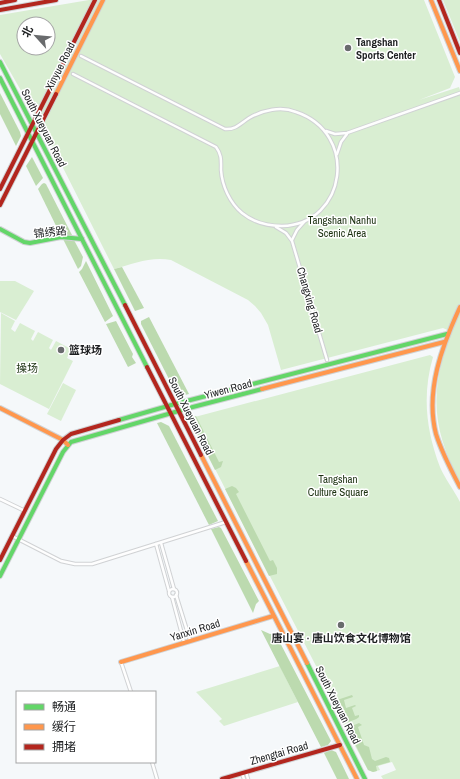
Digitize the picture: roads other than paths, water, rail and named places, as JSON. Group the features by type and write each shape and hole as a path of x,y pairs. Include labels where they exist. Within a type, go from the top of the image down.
{"main road":[{"path":"0,3 15,0"},
{"path":"0,10 56,0"},
{"name":"Xinyue Road","path":"0,189 95,0"},
{"name":"Xinyue Road","path":"0,205 103,0"},
{"path":"431,0 460,71"},
{"path":"439,0 460,53"},
{"name":"South Xueyuan Road","path":"0,62 365,779"},
{"name":"South Xueyuan Road","path":"0,78 357,779"},
{"name":"锦绣路","path":"0,229 24,242 30,243 61,237 82,239"},
{"path":"460,307 444,342 434,384 433,396 434,420 442,451 460,487"},
{"path":"444,342 460,312"},
{"name":"Yiwen Road","path":"63,440 71,434 167,406 447,334"},
{"name":"Yiwen Road","path":"68,445 71,442 171,413 444,342"},
{"path":"330,364 332,370"},
{"path":"0,408 63,440 68,445 63,452 0,576"},
{"path":"0,560 56,450 63,440"},
{"name":"Yanxin Road","path":"121,662 273,616"},
{"name":"Zhengtai Road","path":"222,779 340,745"}],"street":[{"path":"81,56 221,127 229,129 238,126 258,113 270,110 282,109 305,115 316,121 324,130 332,142 337,156"},
{"path":"73,74 212,145 218,150 222,159 221,171 223,183 228,194 242,213 252,220 276,226 286,226 306,220"},
{"path":"324,130 330,133 347,133 460,93"},
{"path":"276,226 282,229 292,241 297,230 306,220 317,213 326,204 332,193 337,175 337,156 341,142 347,133"},
{"name":"Changxing Road","path":"292,241 327,360"},
{"path":"0,499 25,511"},
{"path":"12,536 62,561 75,564 92,564 226,522"},
{"path":"161,543 190,640"},
{"path":"156,544 169,595 172,597 184,642"},
{"path":"169,591 174,589"},
{"path":"172,597 176,595"},
{"path":"121,662 130,691"},
{"path":"152,763 157,779"},
{"path":"244,773 244,779"},
{"path":"244,773 248,779"}],"place":[{"name":"Tangshan Sports Center","path":"348,48"},
{"name":"篮球场","path":"61,350"},
{"name":"唐山宴 · 唐山饮食文化博物馆","path":"341,625"}],"park label":[{"name":"Tangshan Nanhu Scenic Area","path":"342,226"},
{"name":"操场","path":"27,368"},
{"name":"Tangshan Culture Square","path":"338,485"}]}
